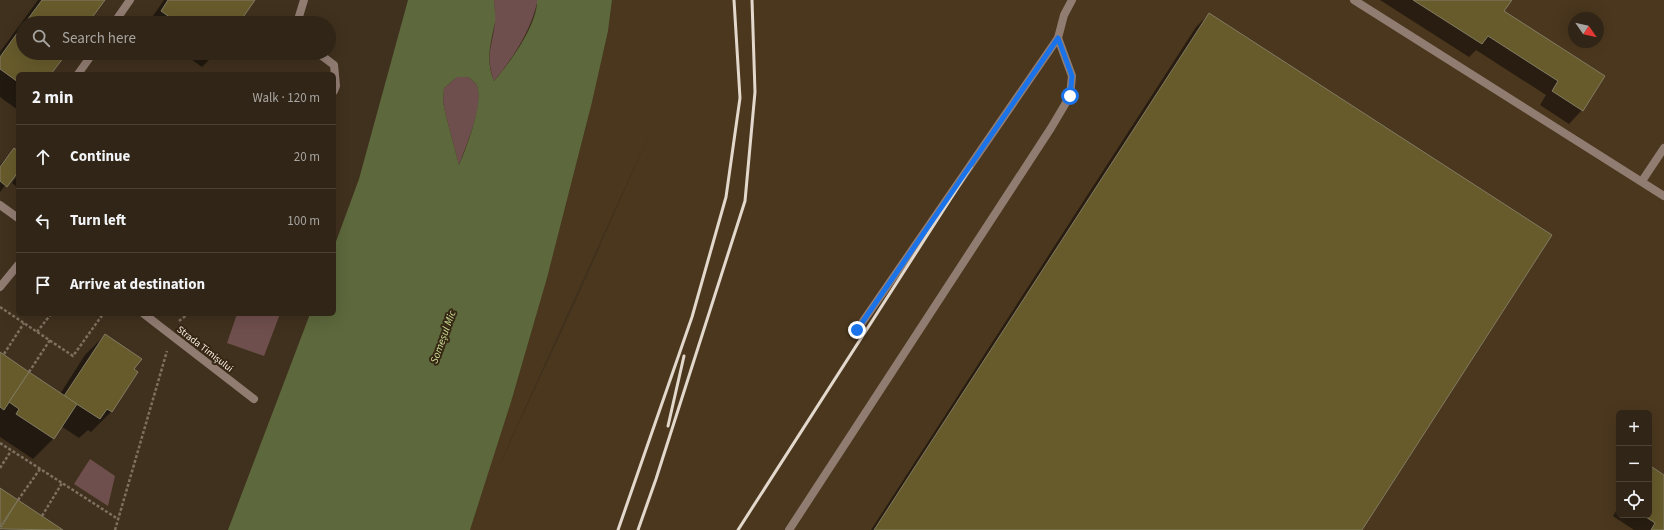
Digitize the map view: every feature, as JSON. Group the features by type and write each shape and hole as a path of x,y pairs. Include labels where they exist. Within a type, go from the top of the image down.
{"street":[{"path":"119,16 130,0"},
{"path":"299,16 304,0"},
{"path":"857,330 1058,38 1064,15 1072,0"},
{"path":"1354,0 1664,196"},
{"path":"789,530 1051,128 1070,96 1072,76 1058,38"},
{"path":"79,72 88,60"},
{"path":"327,60 334,65 335,72"},
{"path":"1642,181 1664,148"},
{"path":"0,205 16,217"},
{"path":"0,286 16,267"},
{"name":"Strada Timișului","path":"147,316 254,399"}],"path":[{"path":"0,307 73,356 102,316"},
{"path":"37,332 49,316"},
{"path":"4,354 24,323"},
{"path":"115,530 172,335"},
{"path":"29,372 50,340"},
{"path":"0,444 118,519"},
{"path":"0,468 11,451"},
{"path":"18,500 40,469"},
{"path":"42,516 62,483"}],"shaded area":[{"path":"494,0 537,0 537,3 530,24 520,44 494,81 490,63 490,49 495,19"},
{"path":"612,0 1664,0 1664,530 470,530 511,402 547,278 592,102 608,31","holes":["655,121 577,298 500,464 500,463"]},
{"path":"457,77 468,77 475,82 479,94 473,126 459,165 443,102 444,88"},
{"path":"236,316 279,316 264,356 227,343"},
{"path":"90,459 115,476 108,506 74,484"}],"water":[{"name":"Someșul Mic","path":"408,0 494,0 495,19 489,59 491,74 494,81 522,43 533,20 537,0 612,0 608,31 592,102 547,278 511,402 470,530 228,530 309,316 336,316 336,242 359,179","holes":["457,77 468,77 475,82 479,93 476,114 466,148 459,165 443,102 444,88"]}],"building":[{"path":"42,0 105,0 93,16 30,16"},
{"path":"168,0 255,0 244,16 168,16 161,11"},
{"path":"1413,0 1512,0 1504,11 1605,76 1583,111 1552,91 1558,81 1488,36 1482,44"},
{"path":"1209,13 1552,235 1362,530 874,530"},
{"path":"16,35 16,60 62,60 53,72 16,72 16,81 0,69 0,57"},
{"path":"14,148 16,150 16,175 7,187 0,181 0,167"},
{"path":"105,334 142,359 134,369 138,372 112,412 107,409 100,419 64,396"},
{"path":"0,352 29,372 4,410 0,407"},
{"path":"29,372 77,404 54,439 16,414 19,409 9,402"},
{"path":"1652,467 1664,475 1664,530 1651,530 1655,523 1648,518 1652,518"},
{"path":"0,488 18,500 0,527"},
{"path":"18,500 63,530 0,529"}],"railway":[{"path":"618,530 692,317 726,197 740,98 734,0"},
{"path":"638,530 656,479 745,201 755,92 752,0"},
{"path":"738,530 971,167"},
{"path":"668,426 684,356"}],"route":[{"path":"857,330 1058,38 1072,76 1070,96"}]}
